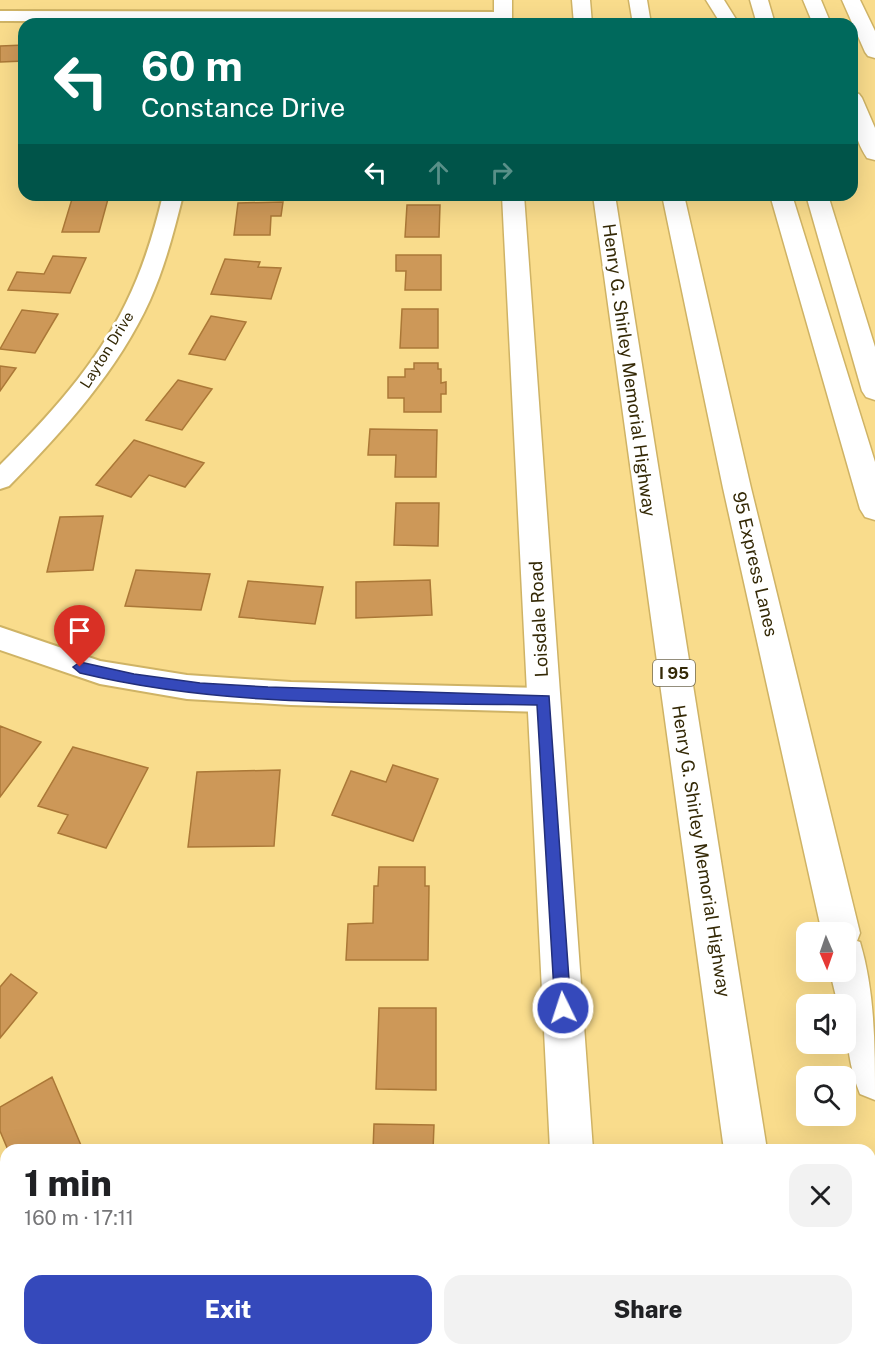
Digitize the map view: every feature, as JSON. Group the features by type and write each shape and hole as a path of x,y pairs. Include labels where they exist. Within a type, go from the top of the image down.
{"main road":[{"path":"580,0 582,18"},
{"path":"638,0 641,18"},
{"path":"715,0 726,18"},
{"path":"724,0 728,18"},
{"path":"759,0 764,18"},
{"path":"812,0 820,18"},
{"path":"851,0 875,52"},
{"path":"858,112 875,153"},
{"name":"Loisdale Road","path":"513,201 572,1144"},
{"name":"Henry G. Shirley Memorial Highway","path":"605,201 745,1144"},
{"name":"95 Express Lanes","path":"674,201 737,488 838,922"},
{"path":"783,201 875,509"},
{"path":"819,201 875,392"},
{"path":"852,982 875,1079"}],"street":[{"path":"220,18 224,0"},
{"path":"314,18 503,14"},
{"path":"0,16 110,18"},
{"name":"Layton Drive","path":"0,480 44,437 97,372 131,315 161,242 171,201"},
{"path":"0,638 64,663 97,672 134,680 200,689 268,693 544,700"}],"building":[{"path":"18,45 18,61 0,62 0,46"},
{"path":"71,201 107,201 99,232 62,232"},
{"path":"283,202 281,216 271,216 270,235 234,235 238,203"},
{"path":"407,205 440,205 439,237 405,237"},
{"path":"396,255 441,255 441,290 405,290 406,271 396,271"},
{"path":"53,256 86,258 70,293 8,290 17,272 44,274"},
{"path":"225,259 260,262 258,267 281,268 271,299 211,294"},
{"path":"402,309 438,309 438,348 400,348"},
{"path":"22,310 58,314 35,353 0,349"},
{"path":"211,316 246,322 225,360 189,354"},
{"path":"414,363 438,363 438,369 441,369 441,383 446,382 446,394 441,394 441,412 404,412 404,398 388,398 388,377 405,377 405,369 414,369"},
{"path":"0,366 16,368 0,391"},
{"path":"178,380 212,389 182,430 146,420"},
{"path":"370,429 437,430 436,477 395,477 396,455 368,455"},
{"path":"134,440 204,463 185,487 149,475 131,497 96,485"},
{"path":"396,503 439,503 438,546 394,545"},
{"path":"103,516 93,570 47,572 60,517"},
{"path":"136,570 210,574 201,610 125,606"},
{"path":"430,580 432,615 356,618 356,582"},
{"path":"248,581 323,587 315,624 239,617"},
{"path":"0,726 41,742 0,797"},
{"path":"73,747 148,768 106,848 58,833 68,815 38,806"},
{"path":"393,765 438,779 413,841 332,815 351,771 386,782"},
{"path":"280,770 274,846 188,847 197,772"},
{"path":"379,867 425,867 425,886 429,886 428,960 346,960 348,924 373,923 374,886 378,886"},
{"path":"11,974 37,993 0,1038 0,987"},
{"path":"379,1008 436,1008 436,1090 376,1089"},
{"path":"52,1077 80,1144 5,1144 0,1131 0,1107"},
{"path":"374,1124 434,1125 433,1144 373,1144"}],"route":[{"path":"80,667 134,680 200,689 268,693 544,700 563,1008"}]}
